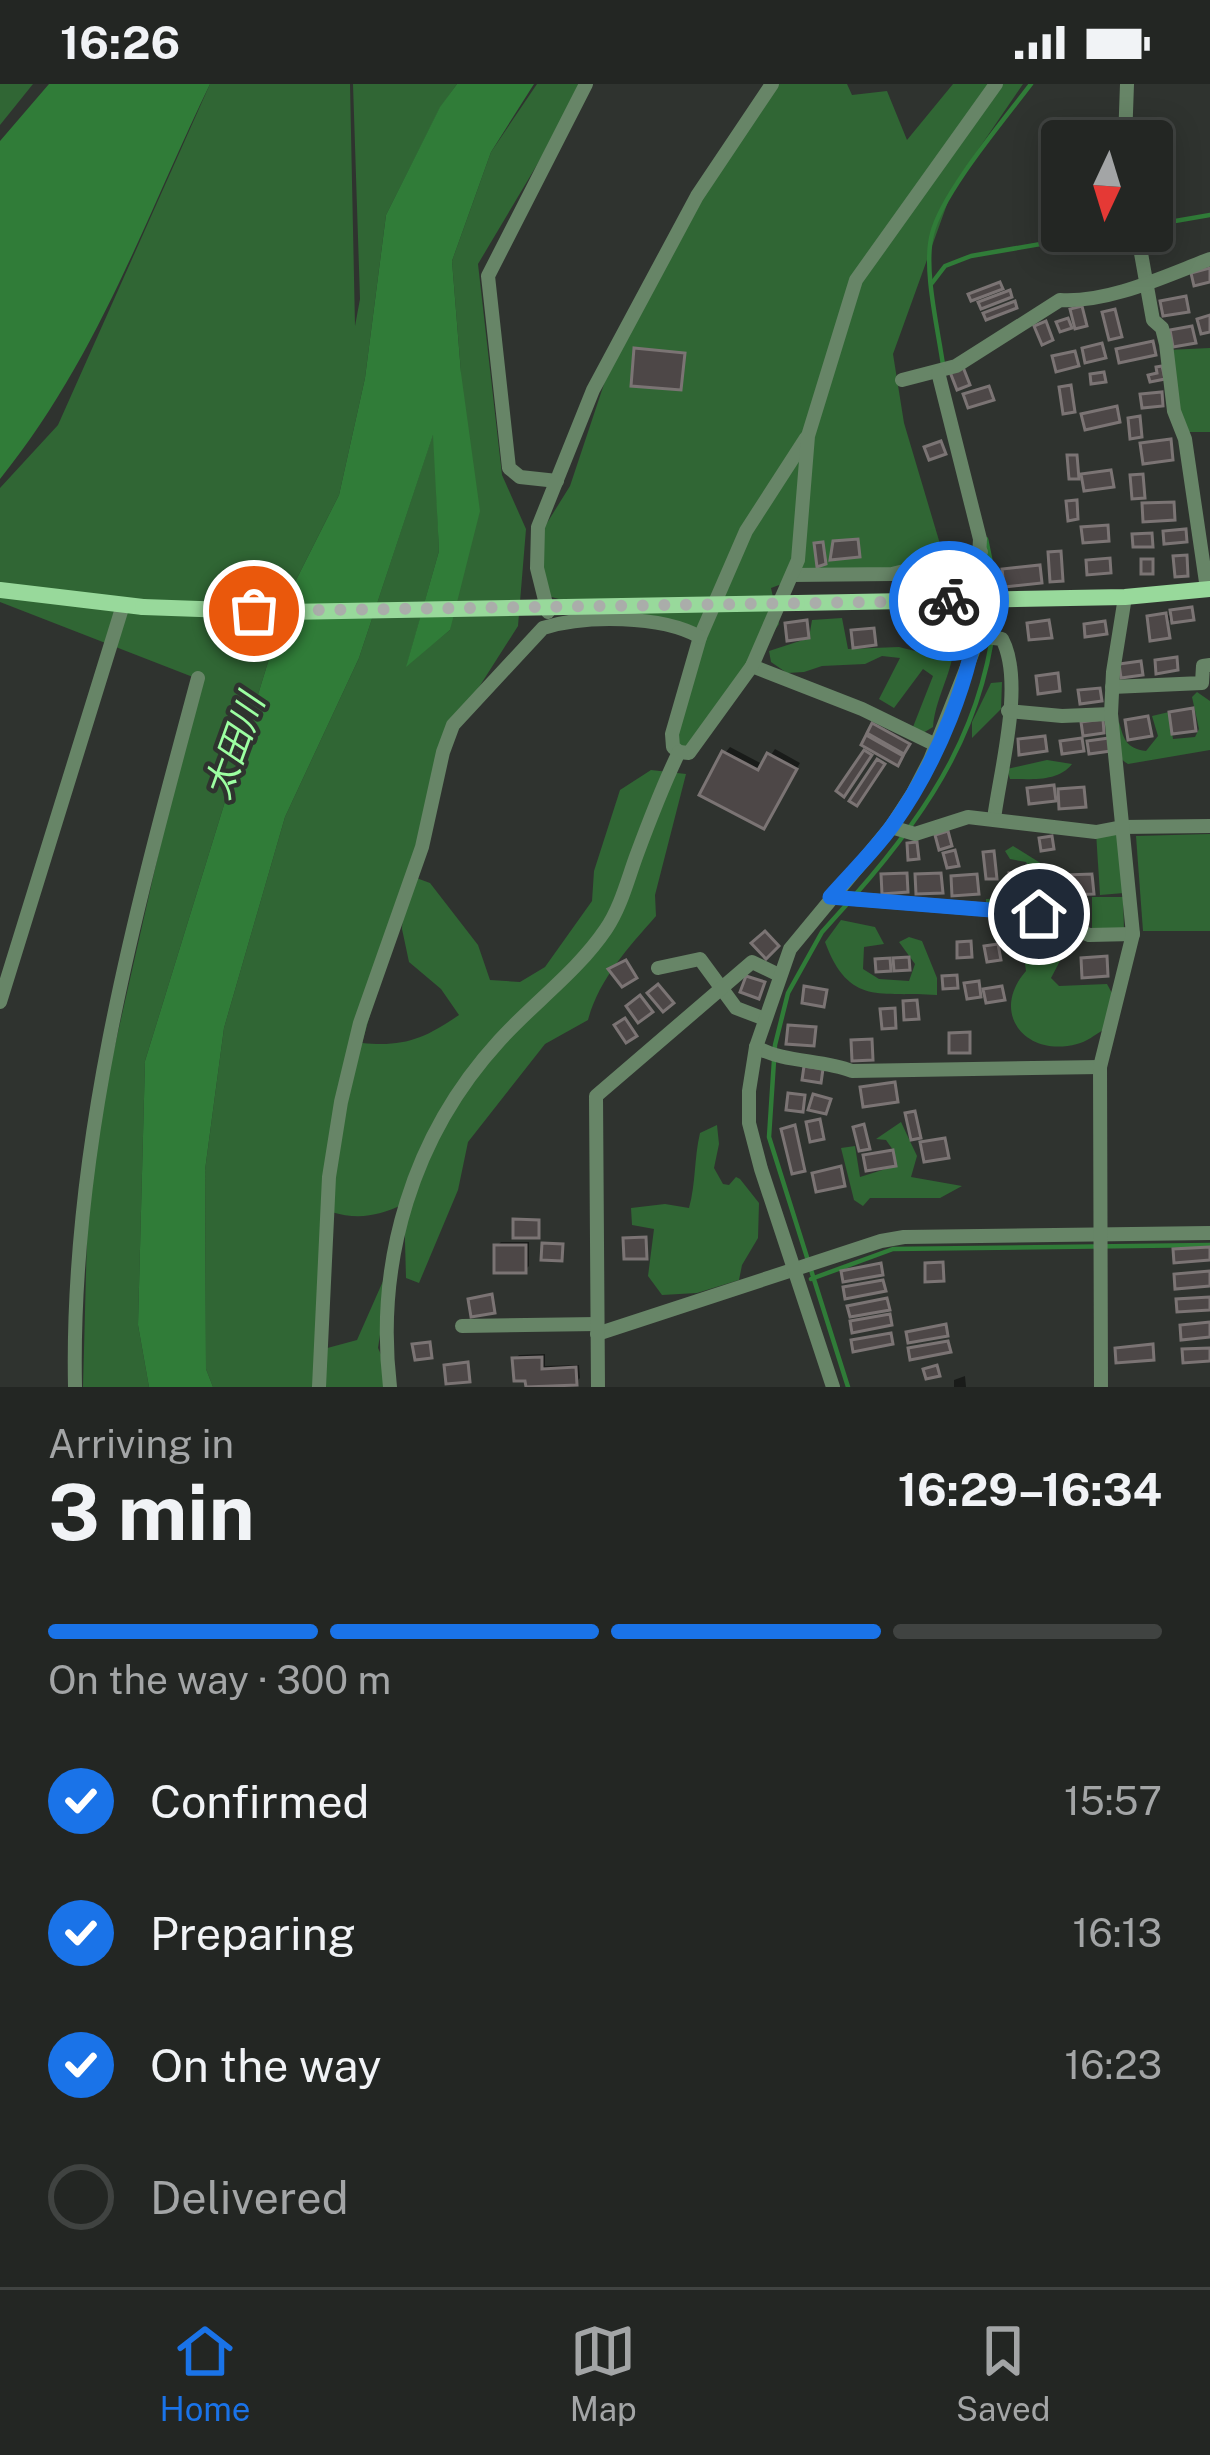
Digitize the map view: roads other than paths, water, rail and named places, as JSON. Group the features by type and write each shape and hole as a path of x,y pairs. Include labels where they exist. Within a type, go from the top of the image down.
{"main road":[{"path":"0,590 143,607 285,612 979,601 1125,597 1209,589"}],"street":[{"path":"557,481 520,477 508,468 488,276 586,84"},
{"path":"551,626 537,568 538,526 593,390 697,196 772,84"},
{"path":"808,436 746,531 700,637 672,734 673,747 679,752 689,753 752,666 798,560 808,436 856,280 996,84"},
{"path":"1126,120 1127,84"},
{"path":"1142,252 1153,320 1162,328 1166,344 1174,411 1185,440 1209,589"},
{"path":"902,380 956,366 1060,300 1075,301 1148,282 1210,260"},
{"path":"833,1387 749,1123 749,1091 756,1047 779,975 798,937 891,827 936,745 971,660 977,636 980,552 938,372"},
{"path":"792,575 892,574 980,552"},
{"path":"1101,1387 1100,1067 1133,934 1111,714 1125,597"},
{"path":"0,1002 115,604"},
{"path":"319,1387 329,1177 341,1102 360,1023 422,847 453,725 508,670 530,640 551,626 634,621 671,624 700,637"},
{"path":"977,636 1002,639 1012,677 994,819"},
{"path":"1112,687 1202,683 1203,666 1210,665"},
{"path":"752,666 862,709 936,745"},
{"path":"75,1387 82,1200 96,1108 165,801 199,678"},
{"path":"1008,710 1062,716 1111,714"},
{"path":"390,1387 388,1323 394,1238 424,1154 459,1090 606,929 679,752"},
{"path":"891,827 915,834 959,819 1096,832 1122,827 1210,826"},
{"path":"830,897 1039,914 1089,935 1133,934"},
{"path":"658,968 700,959 736,1007 765,1019"},
{"path":"598,1387 596,1096 752,962 779,975"},
{"path":"756,1047 772,1056 852,1071 1100,1067"},
{"path":"462,1325 597,1329 904,1237 1210,1233"}],"waterway":[{"path":"943,365 930,281 932,234 961,178 1031,84"},
{"path":"1173,221 1210,215"},
{"path":"932,283 945,266 971,256 1041,244"},
{"path":"986,539 997,592"},
{"path":"855,895 908,830 951,761 981,686 996,603"},
{"path":"848,903 822,932 788,993 775,1045 769,1137 848,1387"},
{"path":"811,1279 893,1249 1210,1245"}],"water label":[{"name":"太田川","path":"234,746"}]}
